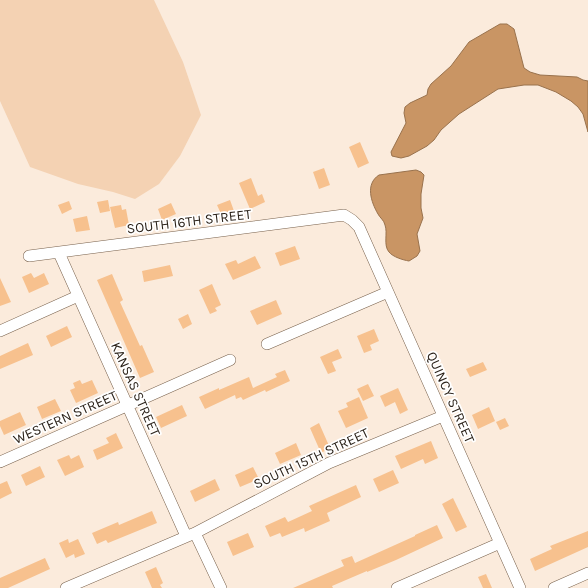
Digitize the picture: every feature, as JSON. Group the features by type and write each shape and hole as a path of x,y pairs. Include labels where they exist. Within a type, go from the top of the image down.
{"street":[{"name":"SOUTH 16TH STREET","path":"28,256 344,215 352,220"},
{"name":"QUINCY STREET","path":"352,220 359,227 520,588"},
{"name":"KANSAS STREET","path":"59,253 127,405 190,535 220,588"},
{"path":"267,344 388,292"},
{"path":"0,332 78,296"},
{"name":"WESTERN STREET","path":"0,462 230,360"},
{"name":"SOUTH 15TH STREET","path":"66,588 190,535 329,463 443,416"},
{"path":"397,588 500,543"},
{"path":"554,588 588,573"}],"shaded area":[{"path":"0,0 154,0 183,62 201,115 180,156 159,184 135,199 78,184 30,167 0,101"},
{"path":"500,24 507,24 514,29 524,68 530,72 540,75 577,77 588,81 588,132 583,114 571,101 556,92 538,85 524,85 498,89 459,114 441,130 434,140 427,146 409,156 401,158 392,156 391,152 406,123 404,113 405,107 427,95 431,84 451,66 469,42"},
{"path":"416,170 424,175 421,194 423,218 417,234 420,251 417,256 409,261 396,257 387,249 385,225 373,204 371,188 372,183 379,175"}],"building":[{"path":"360,142 369,163 358,168 349,147"},
{"path":"324,168 330,185 319,189 313,172"},
{"path":"251,178 258,196 262,194 265,202 250,209 239,183"},
{"path":"108,200 110,211 100,213 97,202"},
{"path":"230,200 234,211 222,216 217,205"},
{"path":"69,201 72,209 62,214 58,205"},
{"path":"171,203 176,214 162,220 158,209"},
{"path":"121,205 122,210 126,209 129,225 115,228 110,207"},
{"path":"87,216 90,230 76,232 73,219"},
{"path":"295,246 300,259 280,266 275,253"},
{"path":"255,256 261,268 233,280 225,264 236,260 238,264"},
{"path":"170,265 173,276 144,282 142,271"},
{"path":"31,273 34,278 44,273 49,284 29,293 22,277"},
{"path":"112,274 123,300 120,302 140,346 142,345 154,372 140,378 97,280"},
{"path":"0,278 11,302 0,306"},
{"path":"212,284 221,305 215,308 217,311 210,314 199,290"},
{"path":"276,300 282,314 257,325 250,311"},
{"path":"188,314 192,324 183,329 178,319"},
{"path":"67,326 72,337 51,347 46,336"},
{"path":"374,329 379,341 370,345 372,350 364,353 357,336"},
{"path":"28,343 33,355 0,369 0,356"},
{"path":"338,349 342,358 332,362 336,371 328,374 320,357"},
{"path":"483,362 487,370 470,377 466,369"},
{"path":"285,370 290,381 266,392 265,390 243,400 241,397 236,399 235,395 205,409 199,397 249,377 253,388 277,377 275,374"},
{"path":"80,380 82,384 92,380 98,393 76,403 70,390 75,388 73,383"},
{"path":"368,384 374,396 363,401 357,389"},
{"path":"398,388 408,410 400,414 395,402 385,407 380,396"},
{"path":"359,397 368,418 346,428 338,411 348,407 346,403"},
{"path":"55,399 61,411 42,419 37,407"},
{"path":"182,405 187,416 161,428 156,417"},
{"path":"489,407 495,421 478,429 472,415"},
{"path":"20,412 26,425 4,435 0,426 0,421"},
{"path":"505,418 509,426 500,430 496,422"},
{"path":"319,423 330,448 321,453 310,428"},
{"path":"116,433 123,448 97,460 93,450 109,443 106,438"},
{"path":"431,441 438,458 425,464 423,459 401,469 395,456"},
{"path":"296,443 301,455 280,464 275,453"},
{"path":"69,455 71,459 79,455 84,467 65,476 57,460"},
{"path":"40,466 45,477 26,486 21,475"},
{"path":"253,467 259,479 240,487 235,475"},
{"path":"393,470 399,483 379,492 373,479"},
{"path":"215,479 220,490 195,502 190,491"},
{"path":"7,481 12,493 0,499 0,484"},
{"path":"356,485 361,497 327,513 330,521 305,532 304,528 282,537 280,533 270,537 265,526 285,517 288,522 312,511 309,506"},
{"path":"453,498 467,527 456,532 442,504"},
{"path":"152,511 157,523 108,543 106,540 97,544 92,533 118,522 119,525"},
{"path":"437,525 443,538 396,560 332,586 333,588 293,588 344,566 341,560 352,556 355,563"},
{"path":"588,531 588,547 535,571 530,559 552,549 550,546"},
{"path":"248,533 254,547 233,556 227,542"},
{"path":"68,539 69,543 78,539 85,554 75,558 74,554 66,558 59,543"},
{"path":"45,558 50,569 8,588 0,588 0,578"},
{"path":"156,567 163,583 160,585 162,588 152,588 145,572"},
{"path":"486,574 492,588 483,588 478,577"}]}
